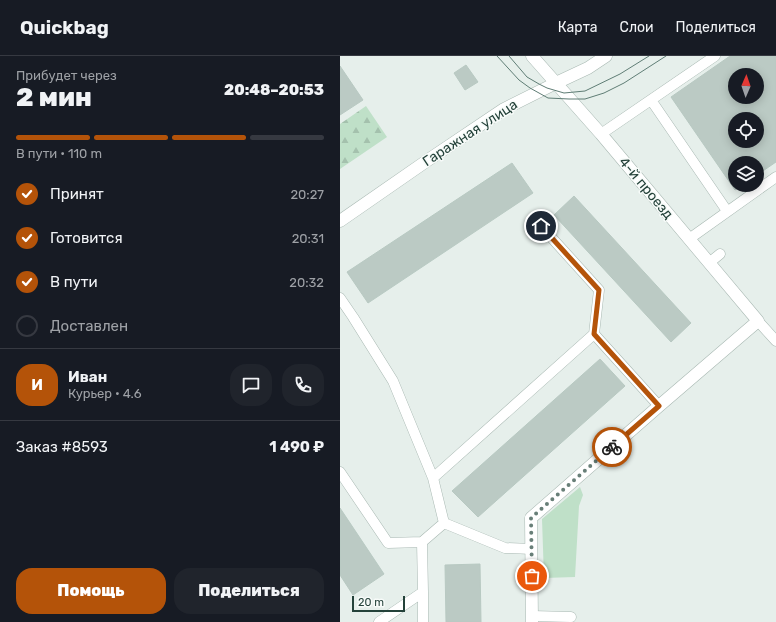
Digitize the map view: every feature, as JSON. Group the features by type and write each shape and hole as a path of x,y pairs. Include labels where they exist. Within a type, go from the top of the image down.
{"street":[{"name":"4-й проезд","path":"532,56 601,134 758,321"},
{"name":"Гаражная улица","path":"340,221 434,155 504,109 588,68 606,56"},
{"path":"532,619 531,518 758,321"}],"lane":[{"path":"601,134 715,56"},
{"path":"651,100 727,212"},
{"path":"689,239 776,177"},
{"path":"433,478 594,334 599,290 541,226"},
{"path":"709,263 720,254"},
{"path":"340,298 393,381 433,478 444,523"},
{"path":"758,321 776,341"},
{"path":"594,334 659,406"},
{"path":"340,472 388,543 422,542 444,523"},
{"path":"444,523 505,548 532,549"},
{"path":"422,542 423,622"},
{"path":"379,622 423,592"},
{"path":"532,619 571,617"}],"green space":[{"path":"366,106 387,137 340,169 340,124"},
{"path":"580,487 583,495 579,506 575,577 544,578 542,519"}],"building":[{"path":"730,56 776,56 776,162 764,170 764,156 728,156 728,180 671,97"},
{"path":"466,65 478,82 465,90 454,73"},
{"path":"340,66 363,100 340,115"},
{"path":"512,163 533,193 368,303 347,272"},
{"path":"574,196 691,323 671,342 554,215"},
{"path":"600,359 625,386 478,517 452,491"},
{"path":"340,508 384,574 353,595 340,575"},
{"path":"480,564 481,622 446,622 445,565"}],"tram line":[{"path":"497,56 519,80 530,88 548,98 569,99 585,99 604,93 624,83 666,56"},
{"path":"509,56 527,77 547,88 564,93 585,91 620,74 649,56"}],"way so far":[{"path":"532,576 531,518 612,447"}],"route":[{"path":"541,226 599,290 594,334 659,406 612,447"}]}
